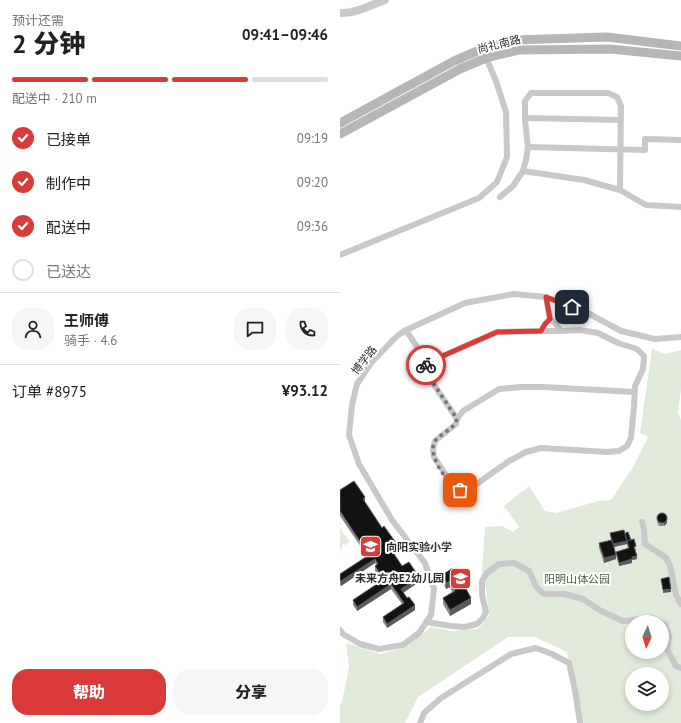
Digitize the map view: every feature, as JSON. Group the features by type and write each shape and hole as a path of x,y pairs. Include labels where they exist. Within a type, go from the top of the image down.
{"main road":[{"name":"尚礼南路","path":"340,123 454,61 482,49 514,40 607,37 681,46"},
{"name":"尚礼南路","path":"340,134 460,69 486,58 520,50 610,49 681,56"}],"street":[{"path":"340,13 346,14 385,0"},
{"path":"340,256 479,198 497,182 507,157 506,112 496,81 482,49"},
{"path":"500,196 513,186 523,171 528,147 525,101 531,93 608,93 617,97 621,106 620,190"},
{"path":"525,118 620,120"},
{"path":"528,147 644,150 645,139 681,140"},
{"path":"523,171 584,180 620,190 646,205 681,207"},
{"name":"博学路","path":"340,630 343,634 360,644 379,649 403,645 419,633 431,615 434,589 425,563 392,520 359,464 349,434 352,405 357,384 371,362 397,336 406,330 465,304 514,294 546,297 586,312 621,330 655,339 681,337"},
{"path":"546,297 550,319 555,323 560,331"},
{"path":"541,331 550,319"},
{"path":"406,330 428,364"},
{"path":"457,419 426,372 426,366 438,358 497,332 580,330 598,333 618,343 637,349 644,356 643,369 635,386 635,392 631,438 627,446 619,451 607,452 541,448 526,452 509,461 471,488 460,490 453,486 442,472 434,457 433,450 435,441 456,424 457,419 463,411 499,389 543,387 635,392"},
{"path":"642,522 644,526 643,533 645,544 666,558 670,565 676,595 681,604"},
{"path":"426,622 466,627 477,624 486,612 482,594 482,580 486,574 499,564 514,563 529,571 537,588 544,594 564,594 583,599 601,611 625,621"},
{"path":"420,723 424,713 441,698 511,654 536,648 569,663 580,723"},
{"path":"669,654 676,666 681,668"}],"green space":[{"name":"阳明山体公园","path":"652,349 665,354 681,350 681,390 678,412 681,420 681,723 580,723 567,652 535,637 508,637 418,697 405,723 340,723 340,704 342,702 349,667 346,643 381,654 406,647 431,627 451,631 478,629 489,616 482,570 485,527 502,526 513,532 519,527 504,506 529,486 545,511 556,513 598,501 611,500 633,467 648,437 640,433"},
{"path":"340,528 350,542 345,545 343,544 340,552"}],"building":[{"path":"354,481 365,497 363,499 382,528 384,526 396,543 390,548 402,566 409,562 419,577 401,589 407,598 409,597 415,605 387,624 383,617 404,603 391,584 357,607 353,600 386,578 383,574 381,575 375,566 378,564 375,559 341,581 340,580 340,574 369,555 340,511 340,490"},
{"path":"660,513 664,513 667,518 664,523 660,523 657,520 657,516"},
{"path":"624,530 627,541 613,544 610,533"},
{"path":"628,532 631,540 627,541 625,533"},
{"path":"634,539 636,546 634,547 637,556 619,563 616,552 629,548 627,541"},
{"path":"612,540 616,555 604,558 599,543"},
{"path":"453,568 457,575 460,573 471,598 450,610 443,598 455,591 450,581 446,583 442,575"},
{"path":"669,577 671,589 663,590 661,579"}],"way so far":[{"path":"426,365 426,372 457,419 456,424 435,441 433,450 434,457 442,472 453,486 460,490"}],"place":[{"name":"向阳实验小学","path":"371,547"},
{"name":"未来方舟E2幼儿园","path":"460,578"}],"route":[{"path":"426,365 438,358 497,332 541,331 550,319 546,297 572,307"}]}
